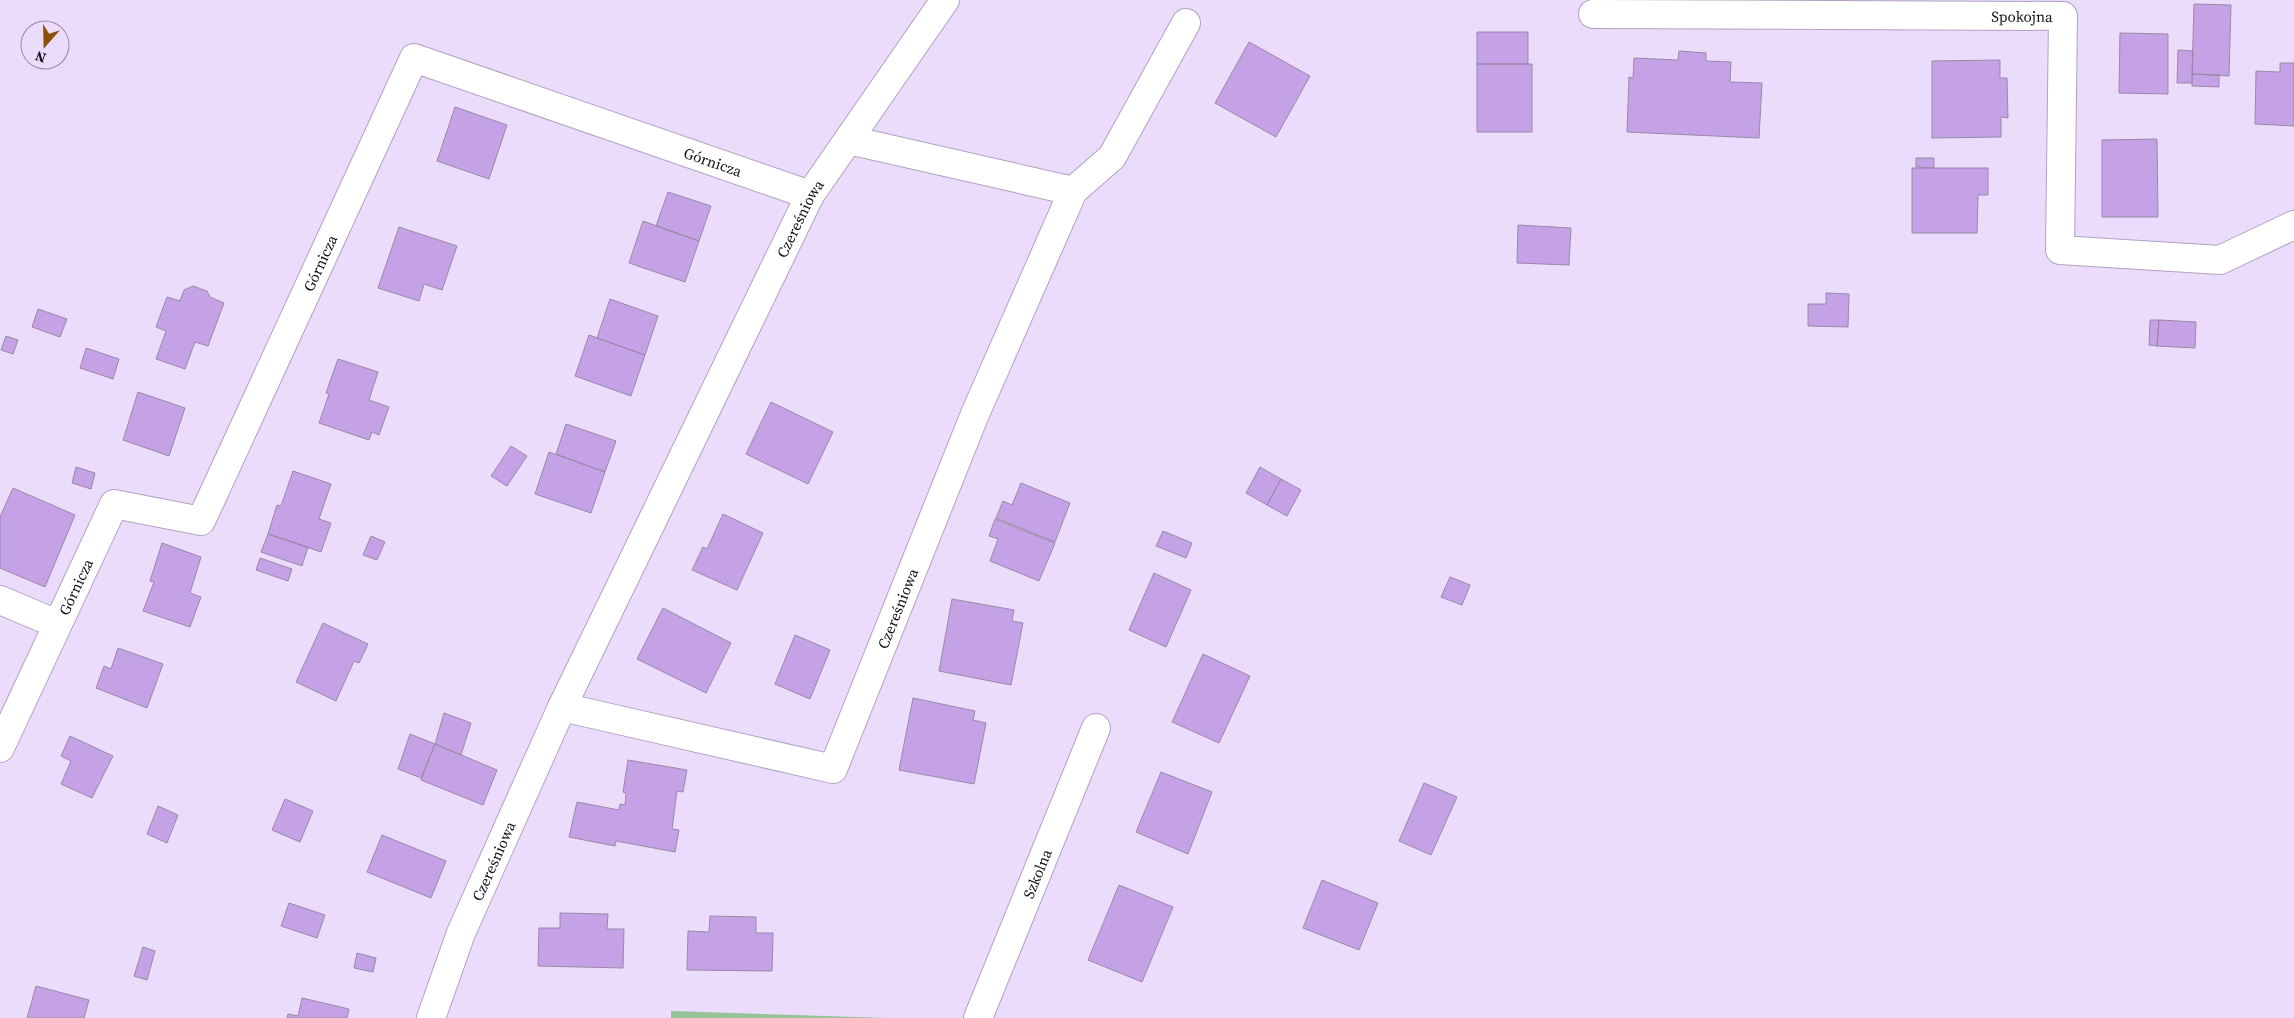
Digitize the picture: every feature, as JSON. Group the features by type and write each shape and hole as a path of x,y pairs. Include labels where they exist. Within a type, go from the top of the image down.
{"street":[{"name":"Czereśniowa","path":"431,1018 461,933 562,707 810,195 945,0"},
{"name":"Spokojna","path":"1593,14 2063,16 2060,250 2220,260 2294,225"},
{"name":"Czereśniowa","path":"562,707 833,769 975,414 1073,191 1112,157 1186,23"},
{"name":"Górnicza","path":"0,748 114,504 201,521 414,58 810,195"},
{"path":"849,140 1073,191"},
{"path":"0,600 57,624"},
{"name":"Szkolna","path":"978,1018 1096,728"}],"green space":[{"path":"671,1011 887,1018 671,1018"}],"building":[{"path":"2194,4 2231,5 2229,76 2192,74"},
{"path":"1477,32 1528,32 1528,64 1477,64"},
{"path":"2120,33 2168,34 2168,94 2119,93"},
{"path":"1249,42 1310,76 1276,137 1215,103"},
{"path":"2178,50 2193,51 2192,83 2177,83"},
{"path":"1679,51 1706,53 1706,61 1731,62 1730,82 1762,83 1759,138 1627,132 1629,77 1633,78 1634,58 1678,60"},
{"path":"2000,60 2000,78 2007,78 2008,118 2001,117 2001,137 1932,138 1932,61"},
{"path":"2280,63 2294,63 2294,126 2255,124 2256,71 2280,72"},
{"path":"1477,64 1532,64 1532,132 1477,132"},
{"path":"2192,74 2219,75 2219,87 2192,86"},
{"path":"455,107 507,125 489,179 437,161"},
{"path":"2157,139 2158,217 2102,217 2102,140"},
{"path":"1916,158 1934,158 1934,168 1916,167"},
{"path":"1912,168 1988,168 1988,195 1978,195 1977,233 1912,233"},
{"path":"668,192 711,206 699,241 656,226"},
{"path":"643,221 699,241 685,282 629,263"},
{"path":"1518,225 1571,228 1569,265 1517,263"},
{"path":"399,227 457,246 442,290 424,284 419,301 378,288"},
{"path":"193,286 207,291 210,297 224,303 208,346 195,342 185,369 156,359 166,331 156,327 167,297 180,301 184,290"},
{"path":"1826,293 1849,294 1848,327 1808,326 1808,304 1826,304"},
{"path":"610,299 658,316 645,355 597,338"},
{"path":"38,309 67,319 60,337 32,327"},
{"path":"2150,320 2159,320 2157,346 2149,345"},
{"path":"2159,320 2196,322 2195,348 2157,346"},
{"path":"589,335 645,355 631,396 575,376"},
{"path":"6,336 18,340 13,354 1,350"},
{"path":"86,348 119,359 113,379 80,368"},
{"path":"338,359 378,372 369,400 389,407 379,435 372,432 369,440 319,423 329,394 326,393"},
{"path":"138,392 185,408 169,456 123,440"},
{"path":"771,402 833,432 808,484 746,454"},
{"path":"566,424 616,441 605,472 556,454"},
{"path":"511,446 527,456 507,486 491,476"},
{"path":"549,452 605,472 591,513 535,494"},
{"path":"76,467 95,473 91,489 72,483"},
{"path":"1260,467 1281,479 1267,505 1246,493"},
{"path":"293,471 331,484 319,519 331,523 321,552 268,534 277,505 281,506"},
{"path":"1281,479 1301,490 1287,516 1267,505"},
{"path":"1021,483 1070,503 1055,542 996,518 1003,501 1012,505"},
{"path":"13,488 75,515 45,587 0,568 0,517"},
{"path":"723,514 763,533 737,590 692,570 703,547 707,549"},
{"path":"995,519 1055,543 1039,581 990,561 998,539 989,536"},
{"path":"1163,531 1192,543 1186,558 1156,546"},
{"path":"268,534 308,547 302,566 261,552"},
{"path":"371,536 385,542 377,560 363,555"},
{"path":"162,543 201,557 190,593 201,597 190,627 143,611 154,582 150,581"},
{"path":"260,558 292,569 288,581 256,570"},
{"path":"1154,573 1191,590 1166,647 1129,630"},
{"path":"1450,577 1470,585 1462,605 1441,597"},
{"path":"952,599 1014,610 1012,621 1023,623 1011,685 939,671"},
{"path":"663,608 731,643 706,693 637,659"},
{"path":"323,623 368,644 359,663 354,661 336,701 296,682"},
{"path":"795,635 830,650 810,699 775,684"},
{"path":"118,648 163,664 147,708 96,688 104,666 111,669"},
{"path":"1203,654 1250,676 1219,743 1172,722"},
{"path":"913,698 975,711 973,720 986,723 974,784 899,770"},
{"path":"444,713 471,723 461,755 435,744"},
{"path":"410,734 435,744 421,778 398,769"},
{"path":"70,736 113,756 92,798 61,784 71,761 61,756"},
{"path":"435,744 497,770 483,805 421,780"},
{"path":"628,760 687,770 683,792 677,791 672,829 679,830 675,852 616,841 615,846 569,837 577,802 619,810 620,804 625,805 626,793 623,792"},
{"path":"1161,772 1212,792 1188,854 1136,832"},
{"path":"1424,783 1457,797 1431,855 1399,841"},
{"path":"285,799 313,811 300,842 272,830"},
{"path":"158,806 178,815 167,843 147,834"},
{"path":"382,835 446,861 431,898 367,872"},
{"path":"1322,880 1378,903 1359,950 1303,928"},
{"path":"1119,885 1173,907 1142,982 1088,960"},
{"path":"289,903 325,915 317,938 281,926"},
{"path":"560,913 608,914 607,929 624,929 623,968 538,966 539,928 560,928"},
{"path":"710,916 756,917 756,933 773,933 772,971 687,970 688,931 709,932"},
{"path":"143,947 155,951 147,980 134,976"},
{"path":"357,953 376,958 373,972 354,968"},
{"path":"36,986 89,1000 84,1018 27,1018"},
{"path":"302,998 349,1009 347,1018 287,1018 288,1014 298,1016"}]}
